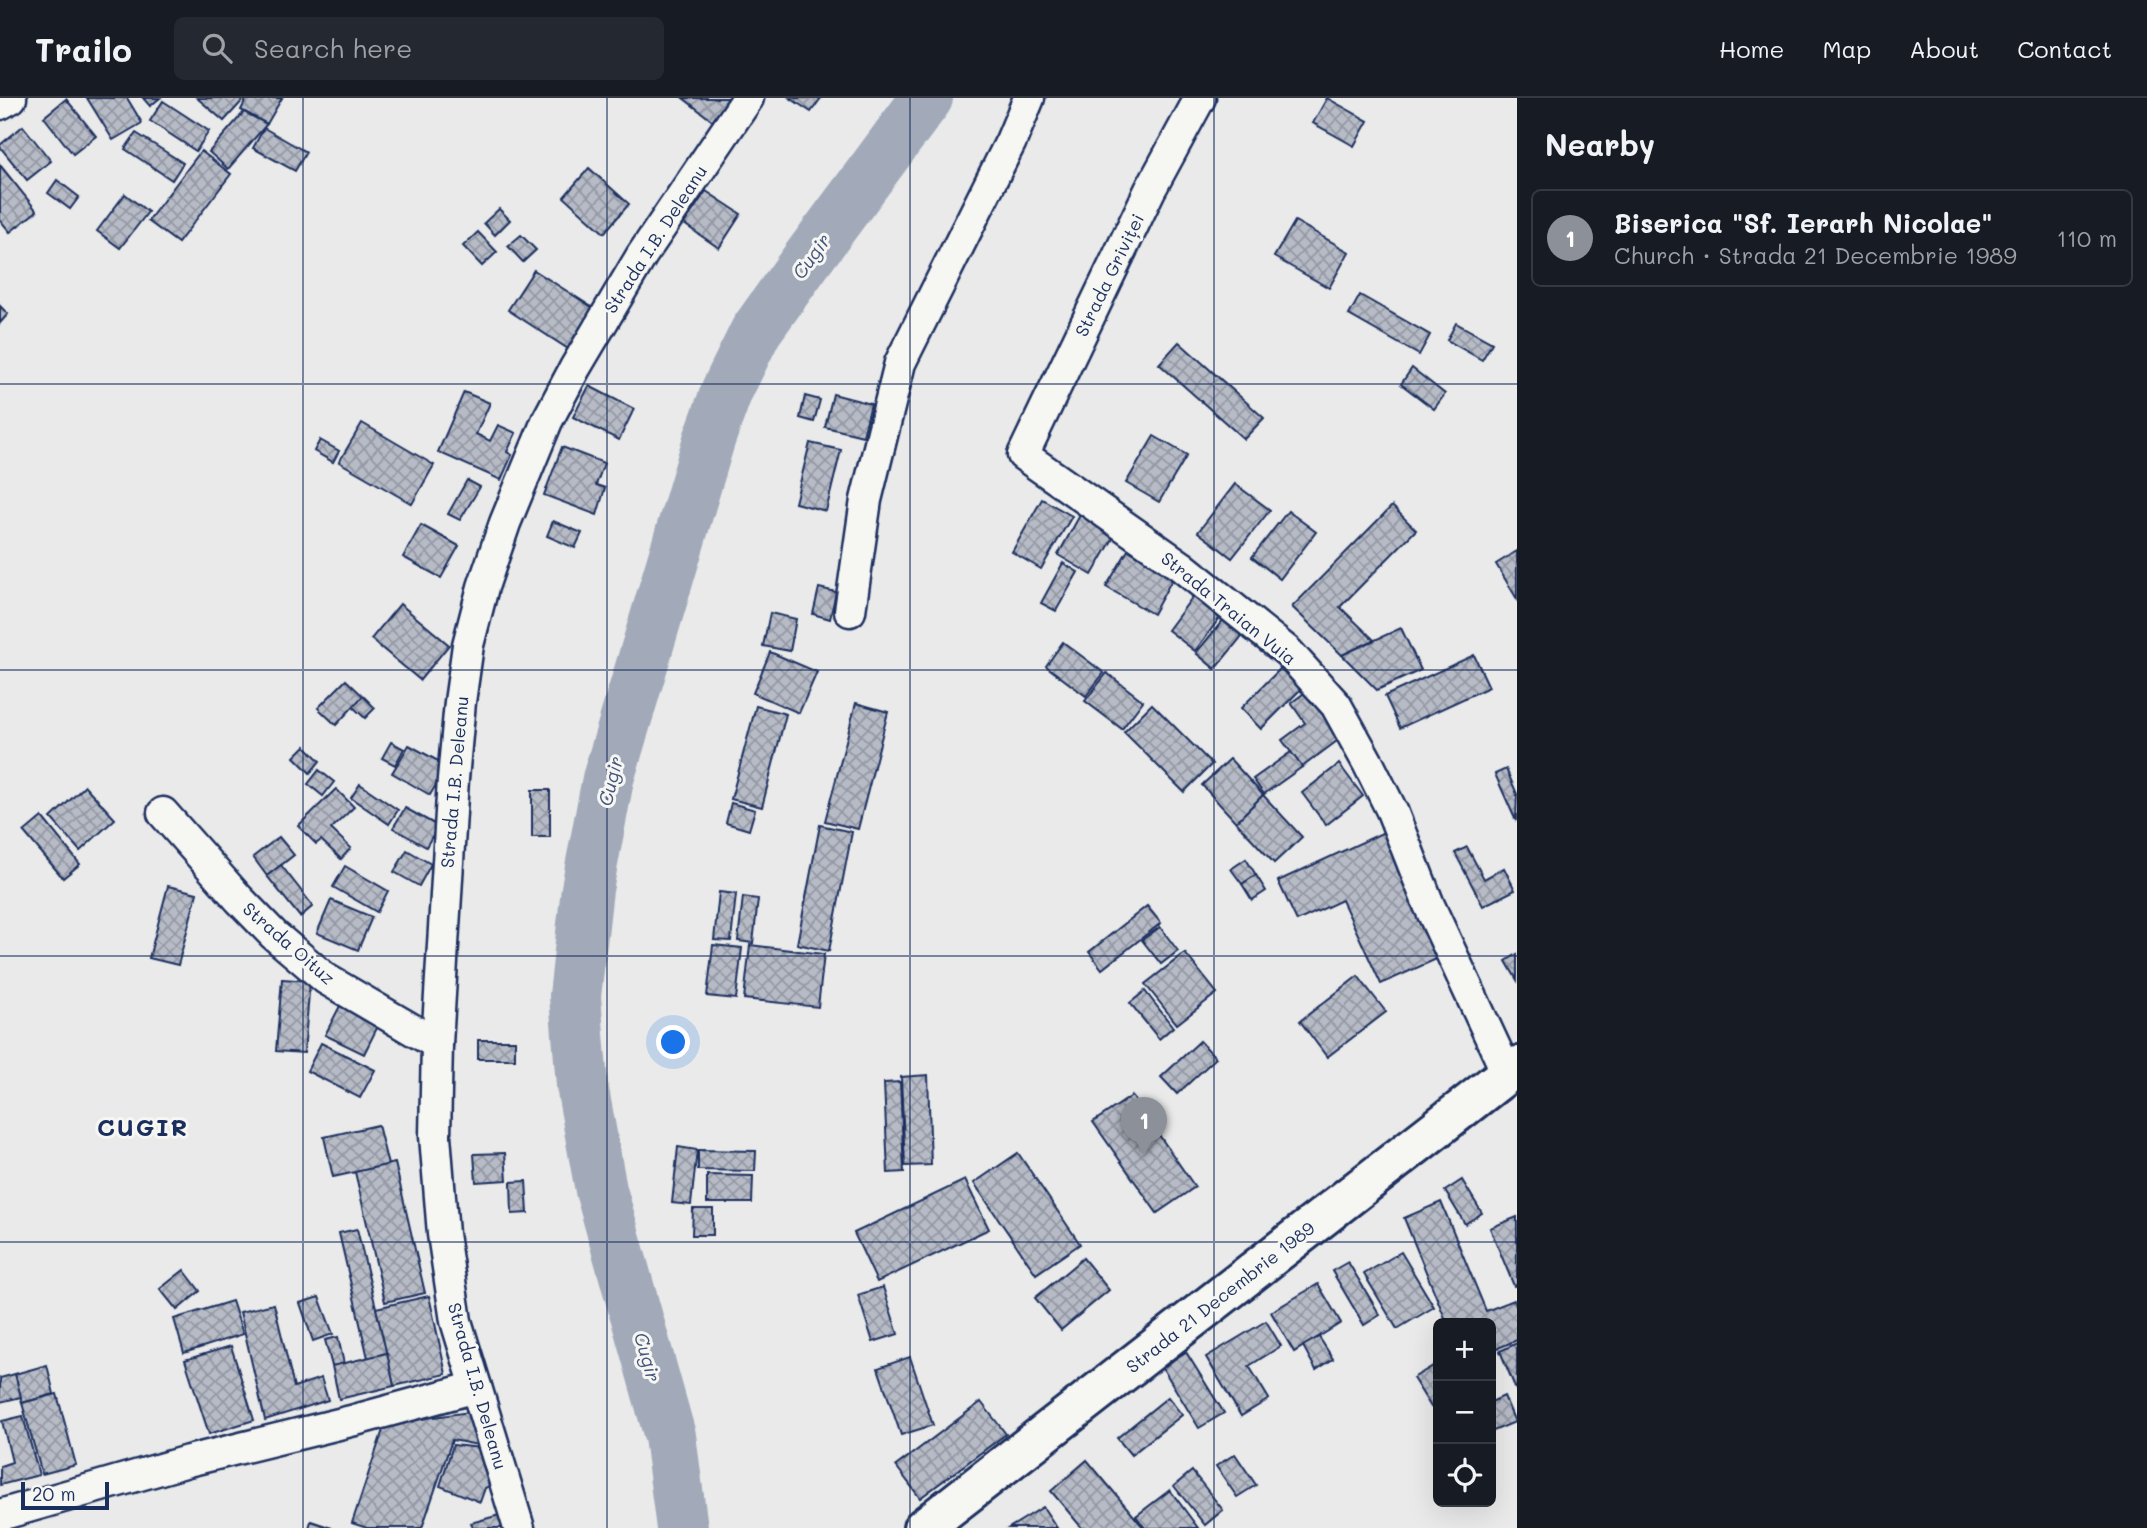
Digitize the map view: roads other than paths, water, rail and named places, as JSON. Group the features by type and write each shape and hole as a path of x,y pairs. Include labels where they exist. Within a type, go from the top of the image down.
{"main road":[{"name":"Strada 21 Decembrie 1989","path":"923,1528 1512,1070"}],"street":[{"path":"0,104 10,98"},
{"name":"Strada I.B. Deleanu","path":"519,1528 456,1321 443,1234 435,1136 453,779 468,645 483,587 505,523 542,434 575,368 642,254 748,98"},
{"path":"850,611 866,500 900,363 1011,141 1029,98"},
{"name":"Strada Griviței","path":"1023,455 1150,190 1200,98"},
{"name":"Strada Traian Vuia","path":"1023,455 1181,566 1288,652 1336,705 1392,811 1429,905 1512,1070"},
{"name":"Strada Oituz","path":"163,813 274,935 326,979 438,1044"},
{"path":"0,1515 188,1461 476,1387"}],"waterway":[{"name":"Cugir","path":"682,1528 670,1436 601,1190 582,1085 575,996 587,889 608,779 709,440 727,390 756,331 927,98"}],"place":[{"name":"Biserica \"Sf. Ierarh Nicolae\"","path":"1144,1155"}],"district":[{"name":"CUGIR","path":"143,1126"}]}
